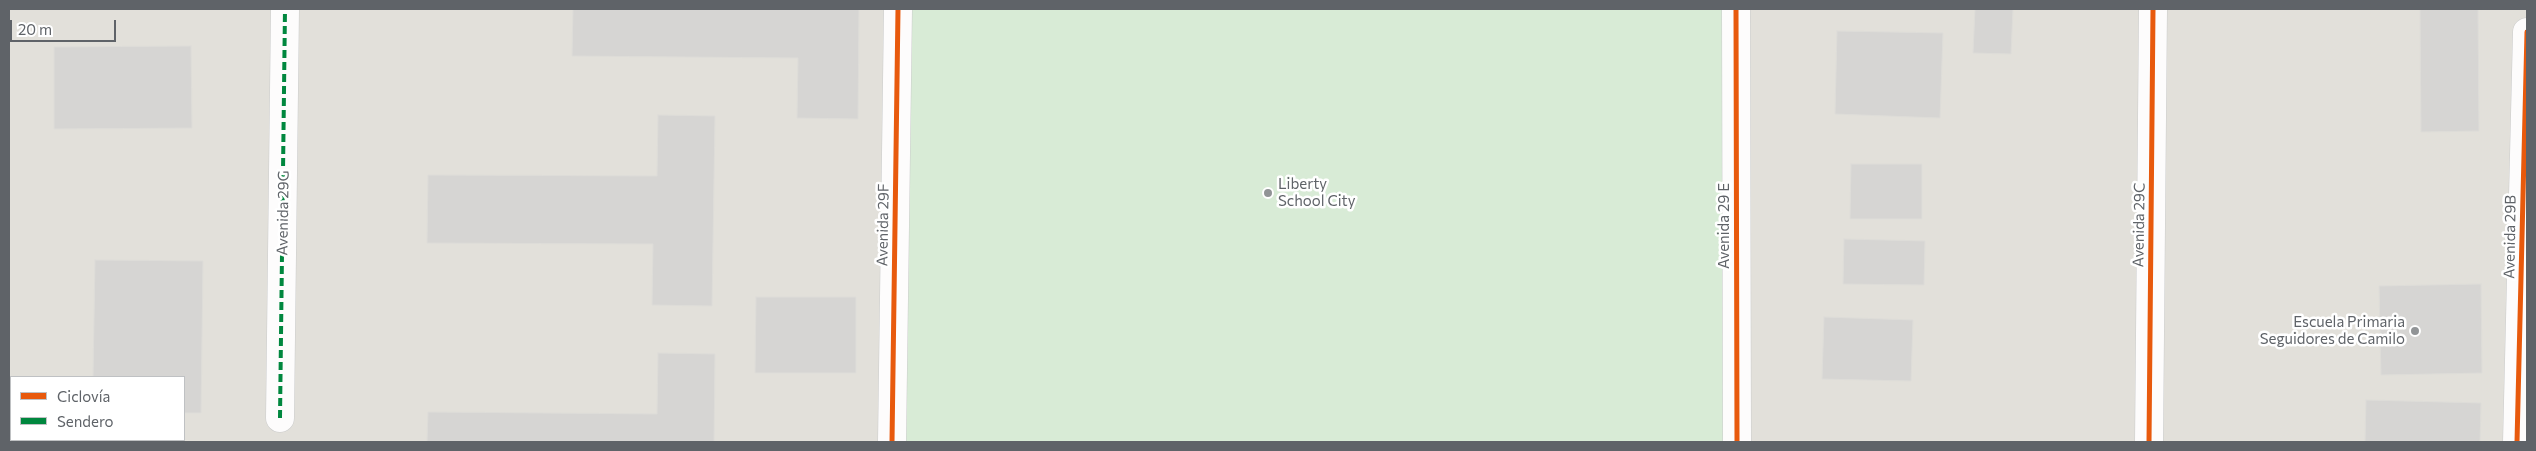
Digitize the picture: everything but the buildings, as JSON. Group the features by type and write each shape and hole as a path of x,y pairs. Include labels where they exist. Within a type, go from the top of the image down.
{"street":[{"name":"Avenida 29G","path":"280,418 285,9"},
{"name":"Avenida 29F","path":"892,442 898,9"},
{"name":"Avenida 29 E","path":"1736,9 1737,442"},
{"name":"Avenida 29C","path":"2149,442 2153,9"},
{"name":"Avenida 29B","path":"2517,442 2527,32"}],"shaded area":[{"name":"Liberty School City","path":"9,9 2527,9 2527,442 9,442"}],"green space":[{"path":"898,9 1736,9 1737,442 892,442"}],"marked path":[{"path":"280,418 285,9"}],"cycle path":[{"path":"892,442 898,9"},
{"path":"1736,9 1737,442"},
{"path":"2149,442 2153,9"},
{"path":"2517,442 2527,32"}],"place":[{"name":"Liberty School City","path":"1268,193"},
{"name":"Escuela Primaria Seguidores de Camilo","path":"2415,331"}]}
